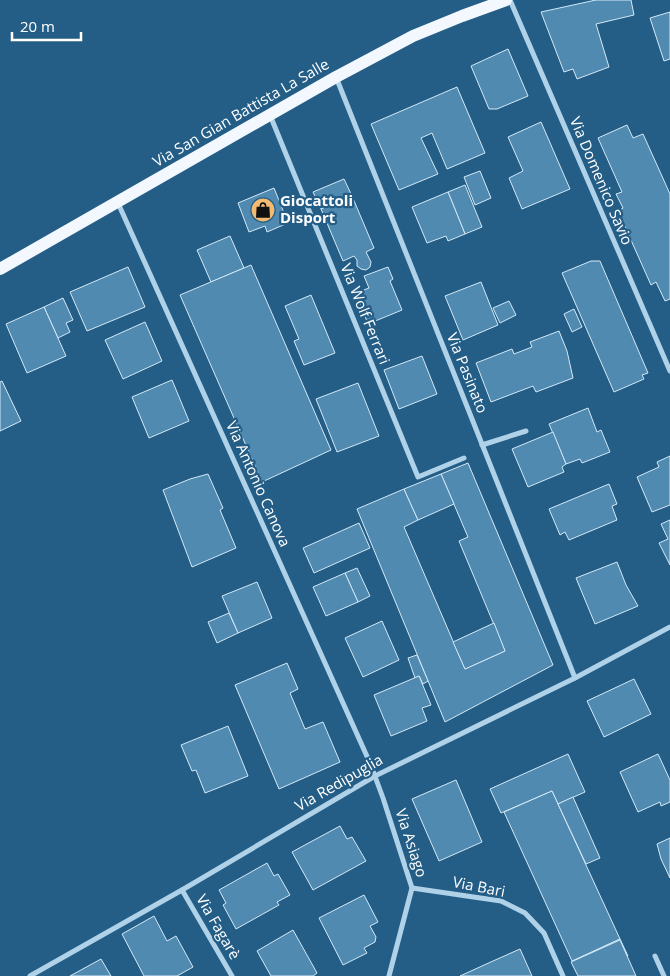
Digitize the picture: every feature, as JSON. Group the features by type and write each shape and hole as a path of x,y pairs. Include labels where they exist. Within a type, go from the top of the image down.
{"main road":[{"name":"Via San Gian Battista La Salle","path":"0,269 270,114 413,36 508,0"}],"street":[{"name":"Via Domenico Savio","path":"508,0 670,371"},
{"name":"Via Pasinato","path":"336,77 575,678"},
{"name":"Via Wolf Ferrari","path":"270,114 418,477 464,458"},
{"name":"Via Antonio Canova","path":"117,202 375,776"},
{"path":"482,446 526,431"},
{"name":"Via Redipuglia","path":"30,976 182,890 375,776 575,678 670,627"},
{"name":"Via Asiago","path":"375,776 412,888 389,976"},
{"name":"Via Bari","path":"412,888 501,901 525,913 544,933 564,976"},
{"name":"Via Fagarè","path":"182,890 232,976"},
{"path":"655,956 664,976"}],"building":[{"path":"596,0 631,0 634,15 596,24 609,67 577,79 573,69 564,72 541,12"},
{"path":"670,12 670,59 664,61 650,18"},
{"path":"508,49 528,96 497,109 489,109 471,66"},
{"path":"457,87 485,153 447,169 432,133 421,138 438,174 399,190 371,124"},
{"path":"541,122 570,189 522,209 509,178 523,171 508,137"},
{"path":"627,125 633,138 643,134 670,194 670,299 665,301 656,282 651,285 618,211 623,208 616,194 622,192 598,138"},
{"path":"480,171 491,198 475,205 464,177"},
{"path":"344,179 352,196 321,209 313,192"},
{"path":"465,185 482,227 465,234 448,192"},
{"path":"274,188 288,223 267,232 265,226 249,232 238,203"},
{"path":"448,192 465,234 448,241 446,236 427,243 412,207"},
{"path":"352,196 374,248 366,252 371,262 370,267 366,270 357,266 357,260 354,256 343,261 321,209"},
{"path":"230,236 244,268 211,282 197,250"},
{"path":"591,261 600,261 648,373 642,375 644,379 614,392 562,273"},
{"path":"251,265 331,450 262,482 180,295"},
{"path":"128,267 145,307 87,331 70,292"},
{"path":"388,267 393,279 390,281 402,310 368,324 356,293 369,288 364,276"},
{"path":"481,282 498,325 463,340 445,296"},
{"path":"311,295 335,353 304,365 294,341 299,339 285,306"},
{"path":"63,298 73,320 66,323 70,332 58,338 44,307"},
{"path":"509,301 516,315 500,323 493,308"},
{"path":"44,307 66,356 27,373 6,324"},
{"path":"574,309 582,327 572,332 564,314"},
{"path":"145,322 162,361 123,379 105,340"},
{"path":"559,331 567,351 573,378 536,392 533,386 491,402 476,363 512,349 514,354 532,347 530,342"},
{"path":"422,356 437,394 399,409 384,370"},
{"path":"172,380 189,421 149,438 132,397"},
{"path":"2,381 21,421 0,431 0,382"},
{"path":"358,383 379,436 337,452 316,399"},
{"path":"588,408 597,432 601,430 610,452 582,463 580,459 566,464 549,424"},
{"path":"553,432 566,464 562,467 564,472 528,487 512,449"},
{"path":"670,456 670,505 652,512 637,477 659,467 657,462"},
{"path":"468,463 553,665 445,722 357,509 404,489 418,520 404,527 465,669 505,651 459,541 468,537 441,474"},
{"path":"208,474 223,508 220,510 236,548 192,567 163,490"},
{"path":"441,474 454,504 418,520 404,489"},
{"path":"609,484 617,504 612,506 617,520 569,540 565,532 560,535 549,509"},
{"path":"670,520 670,565 659,543 668,539 661,524"},
{"path":"359,523 370,548 314,573 303,548"},
{"path":"617,562 626,585 638,606 595,624 576,578"},
{"path":"357,568 370,596 358,602 345,573"},
{"path":"345,573 358,602 326,616 313,587"},
{"path":"257,582 272,618 238,633 222,596"},
{"path":"229,613 238,633 217,643 208,622"},
{"path":"382,621 399,660 363,677 345,638"},
{"path":"494,623 505,651 465,669 453,642"},
{"path":"417,655 428,681 423,684 419,676 415,678 408,658"},
{"path":"287,663 298,689 290,693 305,729 323,722 340,762 279,789 235,685"},
{"path":"419,676 431,705 422,708 427,721 391,736 374,695"},
{"path":"634,679 651,714 604,737 587,701"},
{"path":"228,726 248,776 205,793 196,770 192,771 181,745"},
{"path":"568,754 585,792 558,804 552,791 501,813 490,789"},
{"path":"658,754 670,780 670,802 661,806 660,802 638,812 620,772"},
{"path":"456,780 482,842 439,861 412,799"},
{"path":"552,791 620,939 572,961 504,812"},
{"path":"573,797 600,858 586,864 558,804"},
{"path":"340,826 347,839 352,837 366,861 313,890 292,852"},
{"path":"670,838 670,878 661,859 657,844"},
{"path":"267,863 274,876 278,874 290,895 277,902 279,905 236,929 223,905 226,903 219,890"},
{"path":"364,895 378,922 370,926 376,937 375,942 364,948 367,953 343,965 319,918"},
{"path":"154,916 167,941 176,936 193,967 177,976 144,976 122,934"},
{"path":"293,930 317,973 313,976 271,976 257,951"},
{"path":"620,939 628,956 580,976 573,961"},
{"path":"620,940 636,976 578,976 571,962"},
{"path":"520,949 532,976 460,976 493,961"},
{"path":"101,959 111,976 70,976"}],"place":[{"name":"Giocattoli Disport","path":"263,210"}]}
